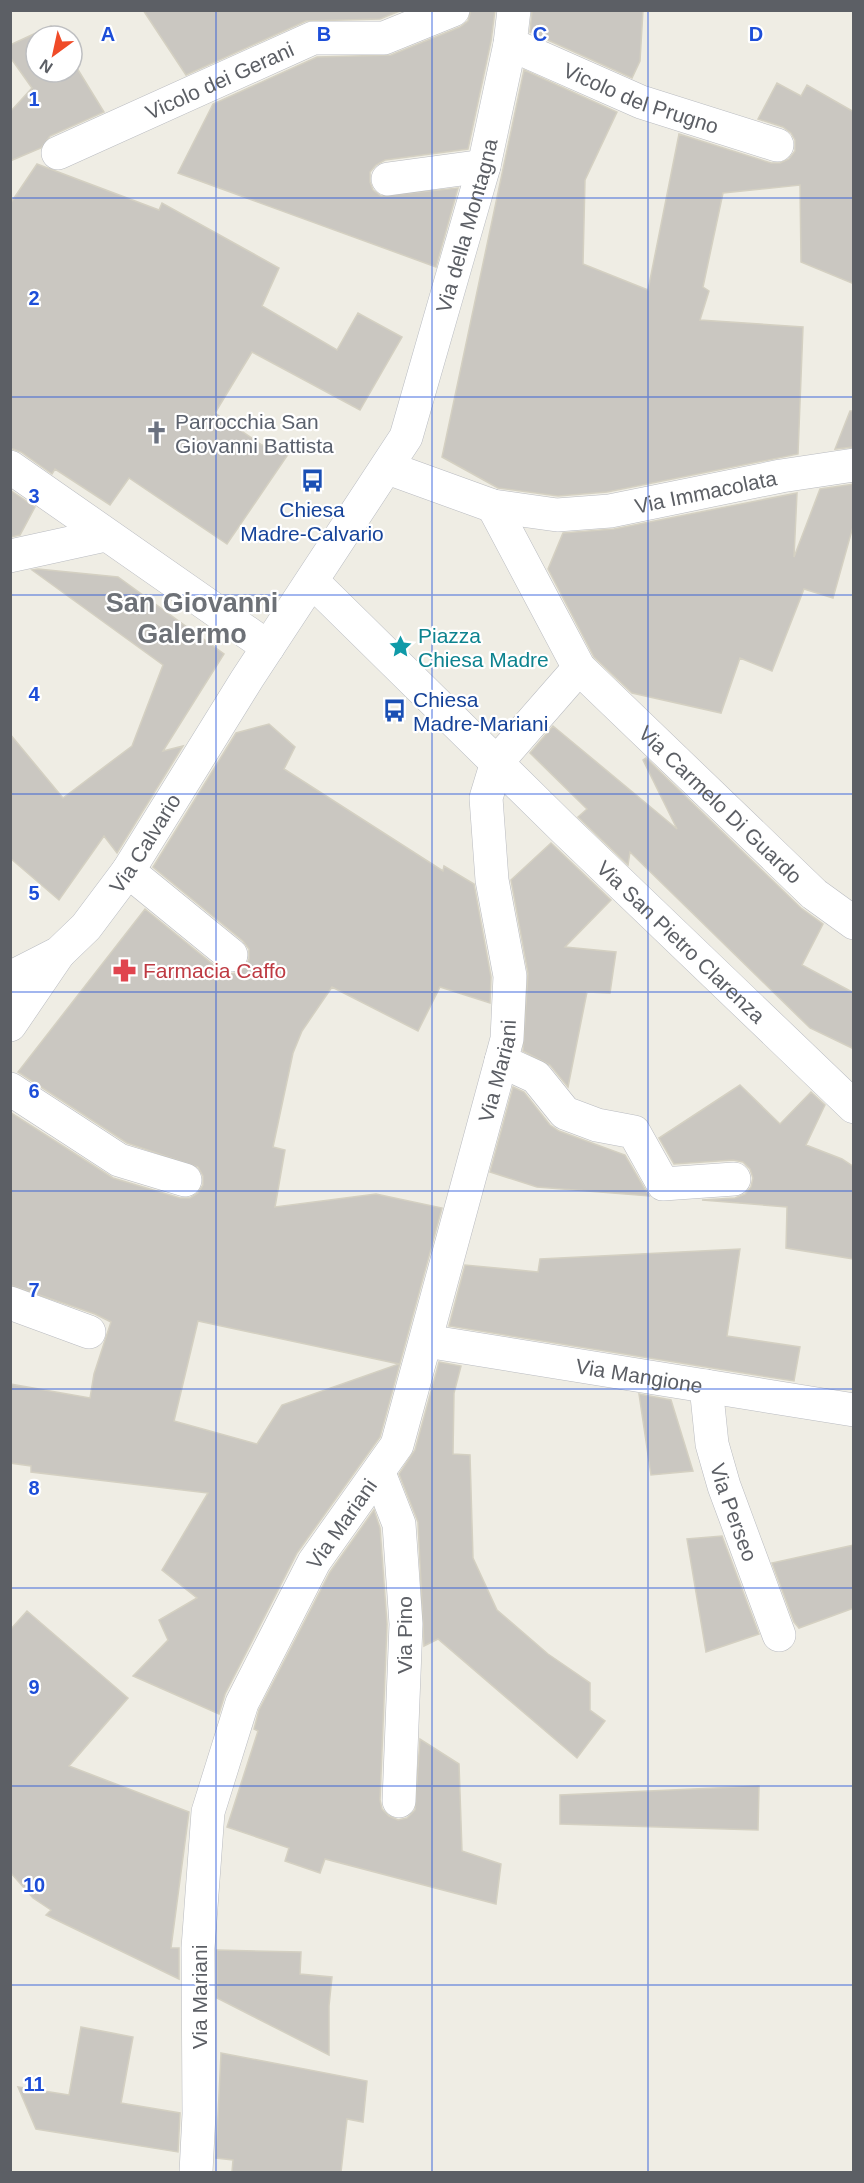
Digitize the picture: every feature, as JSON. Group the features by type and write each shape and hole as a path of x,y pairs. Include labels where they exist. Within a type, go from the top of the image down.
{"street":[{"name":"Vicolo dei Gerani","path":"58,153 313,38 384,38 453,10"},
{"name":"Via della Montagna","path":"312,581 388,468 406,437 484,166 510,44 514,10"},
{"name":"Vicolo del Prugno","path":"510,44 641,102 777,145"},
{"path":"388,179 484,166"},
{"name":"Via Immacolata","path":"388,468 493,506 557,515 610,511 781,476 854,465"},
{"path":"10,467 268,647"},
{"name":"Via Carmelo Di Guardo","path":"493,506 584,674 814,894 854,924"},
{"path":"10,556 106,536"},
{"name":"Via Calvario","path":"10,978 60,953 86,927 128,871 247,679 312,581"},
{"name":"Via San Pietro Clarenza","path":"312,581 503,769 854,1107"},
{"path":"503,769 584,674"},
{"name":"Via Mariani","path":"196,2172 198,1948 208,1812 242,1703 314,1562 397,1445 507,1039 510,976 492,880 486,798 503,769"},
{"path":"128,871 231,955"},
{"path":"10,1025 60,953"},
{"path":"501,1061 537,1077 565,1113 597,1125 634,1132 663,1185 734,1179"},
{"path":"10,1089 119,1160 185,1180"},
{"path":"10,1303 89,1332"},
{"name":"Via Mangione","path":"426,1341 854,1410"},
{"name":"Via Perseo","path":"706,1386 712,1444 724,1486 779,1635"},
{"name":"Via Pino","path":"379,1473 399,1524 406,1624 399,1801"}],"building":[{"path":"143,10 402,10 380,19 306,21 186,75"},
{"path":"471,10 495,10 491,41 468,149 385,160 370,172 373,190 381,196 458,188 436,267 178,173 213,104 317,57 391,55 460,27 468,21"},
{"path":"532,10 643,10 640,61 632,78 530,32"},
{"path":"24,39 24,77 10,57 10,45"},
{"path":"524,70 617,112 585,180 583,264 648,290 679,134 771,163 780,163 789,159 795,151 795,140 791,133 783,127 758,119 777,83 801,96 807,85 854,112 854,284 801,262 800,185 723,193 703,287 709,291 700,320 803,327 798,454 607,492 558,496 498,488 442,457"},
{"path":"84,80 104,112 50,136 41,148 10,161 10,112 32,88 29,84 84,84"},
{"path":"37,164 159,210 162,203 279,268 262,306 337,350 358,313 402,337 360,410 252,352 215,413 262,445 289,453 227,544 129,478 110,505 55,469 52,474 21,452 10,448 10,204"},
{"path":"850,411 854,411 854,447 835,449"},
{"path":"854,484 854,523 833,598 804,589 772,671 740,658 721,713 632,693 594,657 548,569 563,533 614,529 797,493 794,557 820,489"},
{"path":"10,490 35,507 20,535 10,537"},
{"path":"32,570 118,577 224,654 163,751 183,746 117,853 104,836 59,900 10,858 10,734 63,798 132,746 163,665"},
{"path":"269,724 295,747 284,769 443,871 444,866 474,884 491,977 490,1003 440,987 418,1031 332,987 302,1031 293,1053 273,1147 285,1150 275,1207 376,1194 442,1208 380,1437 297,1553 225,1694 219,1714 133,1676 168,1640 159,1620 197,1598 162,1570 208,1493 31,1472 31,1466 10,1463 10,1384 90,1398 94,1374 111,1322 95,1314 10,1285 10,1112 113,1178 180,1198 190,1198 198,1193 203,1185 203,1176 198,1167 127,1143 18,1072 145,909 220,970 229,974 237,973 246,966 249,949 243,941 153,867 236,733","holes":["198,1321 399,1364 282,1405 257,1444 174,1421"]},
{"path":"553,726 677,829 643,760 646,758 801,908 823,924 802,965 854,993 854,1049 810,1028 630,852 628,865 578,817 587,809 530,753"},
{"path":"551,843 611,900 565,947 616,952 610,993 587,992 568,1087 550,1065 523,1051 528,973 511,880"},
{"path":"740,1085 780,1124 811,1092 825,1105 806,1145 842,1159 854,1167 854,1259 786,1248 787,1207 702,1200 735,1198 745,1194 751,1187 753,1178 750,1169 743,1162 733,1160 674,1164 659,1138"},
{"path":"513,1087 524,1092 550,1125 559,1131 625,1155 649,1196 537,1187 490,1172"},
{"path":"740,1249 727,1336 800,1347 794,1381 449,1326 465,1265 538,1272 540,1259"},
{"path":"439,1362 461,1366 454,1393 453,1454 470,1455 473,1558 497,1610 548,1654 590,1683 590,1710 605,1721 577,1758 438,1639 424,1646 418,1522 399,1474 415,1450"},
{"path":"639,1394 671,1400 693,1471 651,1475"},
{"path":"374,1510 380,1528 387,1624 380,1800 382,1809 389,1816 398,1820 407,1818 415,1810 420,1739 459,1764 462,1851 501,1864 496,1904 325,1859 320,1873 285,1861 289,1848 227,1827 258,1731 254,1729 259,1710 330,1572"},
{"path":"722,1536 759,1634 706,1652 687,1539"},
{"path":"854,1545 854,1608 799,1628 794,1622 772,1563"},
{"path":"27,1611 128,1698 69,1766 189,1812 171,1948 179,1948 179,1979 46,1915 51,1910 33,1898 10,1872 10,1630"},
{"path":"759,1786 758,1830 560,1824 560,1795"},
{"path":"217,1950 301,1952 300,1974 332,1977 329,2006 329,2055 217,1998"},
{"path":"81,2027 133,2037 121,2103 180,2113 178,2152 36,2129 18,2087 69,2095"},
{"path":"221,2053 367,2081 363,2122 347,2119 341,2172 232,2172 233,2160 216,2158"}],"place":[{"name":"Parrocchia San Giovanni Battista","path":"157,433"},
{"name":"Chiesa Madre-Calvario","path":"312,481"},
{"name":"Piazza Chiesa Madre","path":"400,647"},
{"name":"Chiesa Madre-Mariani","path":"395,711"},
{"name":"Farmacia Caffo","path":"125,970"}],"district":[{"name":"San Giovanni Galermo","path":"192,618"}]}
